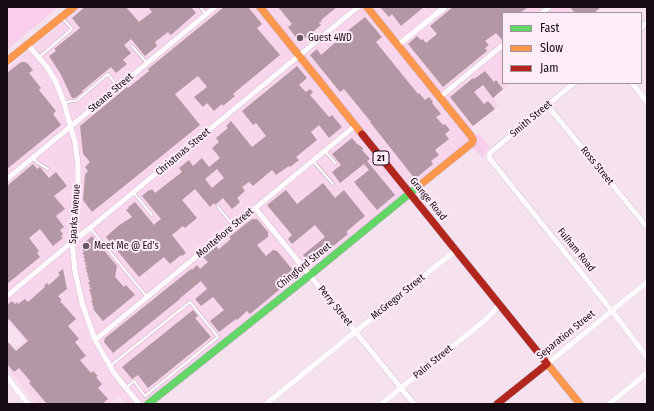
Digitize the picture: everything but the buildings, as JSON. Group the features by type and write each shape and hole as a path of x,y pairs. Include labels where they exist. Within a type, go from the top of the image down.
{"street":[{"path":"7,62 74,7"},
{"name":"Steane Street","path":"7,179 215,7"},
{"name":"Grange Road","path":"260,7 580,404"},
{"name":"Christmas Street","path":"7,296 358,7"},
{"path":"367,7 471,136 472,143"},
{"path":"398,45 445,7"},
{"name":"Sparks Avenue","path":"28,45 47,67 56,82 64,103 75,142 78,165 78,187 72,242 75,271 82,303 95,340 114,373 139,404"},
{"path":"440,97 502,46"},
{"name":"Smith Street","path":"489,155 573,84"},
{"path":"633,84 647,102"},
{"name":"Ross Street","path":"547,105 647,227"},
{"name":"Montefiore Street","path":"95,340 355,126"},
{"name":"Chingford Street","path":"148,404 472,143"},
{"name":"Fulham Road","path":"489,155 490,159 647,357"},
{"name":"Perry Street","path":"255,208 414,404"},
{"name":"McGregor Street","path":"266,404 456,250"},
{"name":"Separation Street","path":"497,404 647,282"},
{"name":"Palm Street","path":"381,404 502,307"},
{"path":"609,404 647,374"},
{"path":"7,378 28,404"}],"lane":[{"path":"200,7 207,14"},
{"path":"39,57 72,29 62,17"},
{"path":"132,46 147,64"},
{"path":"64,103 76,101 108,74 118,87"},
{"path":"325,151 335,163"},
{"path":"33,158 38,164 48,169"},
{"path":"313,160 332,184"},
{"path":"133,192 152,215"},
{"path":"218,207 234,226"},
{"path":"90,228 147,297"},
{"path":"110,366 190,302 218,337 145,396 134,382 126,388"}],"path":[{"path":"7,47 9,47 52,12"},
{"path":"472,143 480,144 480,147 489,155"},
{"path":"472,143 484,154 489,155"}],"shaded area":[{"path":"7,7 58,7 7,50"},
{"path":"81,7 601,7 595,12 502,12 502,84 510,84 493,98 499,105 473,126 466,144 141,404 126,404 119,396 109,404 36,404 7,368 7,356 25,341 9,322 7,323 7,69"},
{"path":"478,133 490,147 486,150 483,158 473,148 476,144 476,137"}],"traffic: fast":[{"path":"148,404 420,185"}],"traffic: slow":[{"path":"7,61 74,7"},
{"path":"260,7 362,134"},
{"path":"367,7 473,140 472,143 420,185"},
{"path":"545,361 580,404"}],"traffic: jam":[{"path":"362,134 545,361"},
{"path":"497,404 547,364"}],"place":[{"name":"Guest 4WD","path":"300,38"},
{"name":"Meet Me @ Ed’s","path":"86,246"}]}
